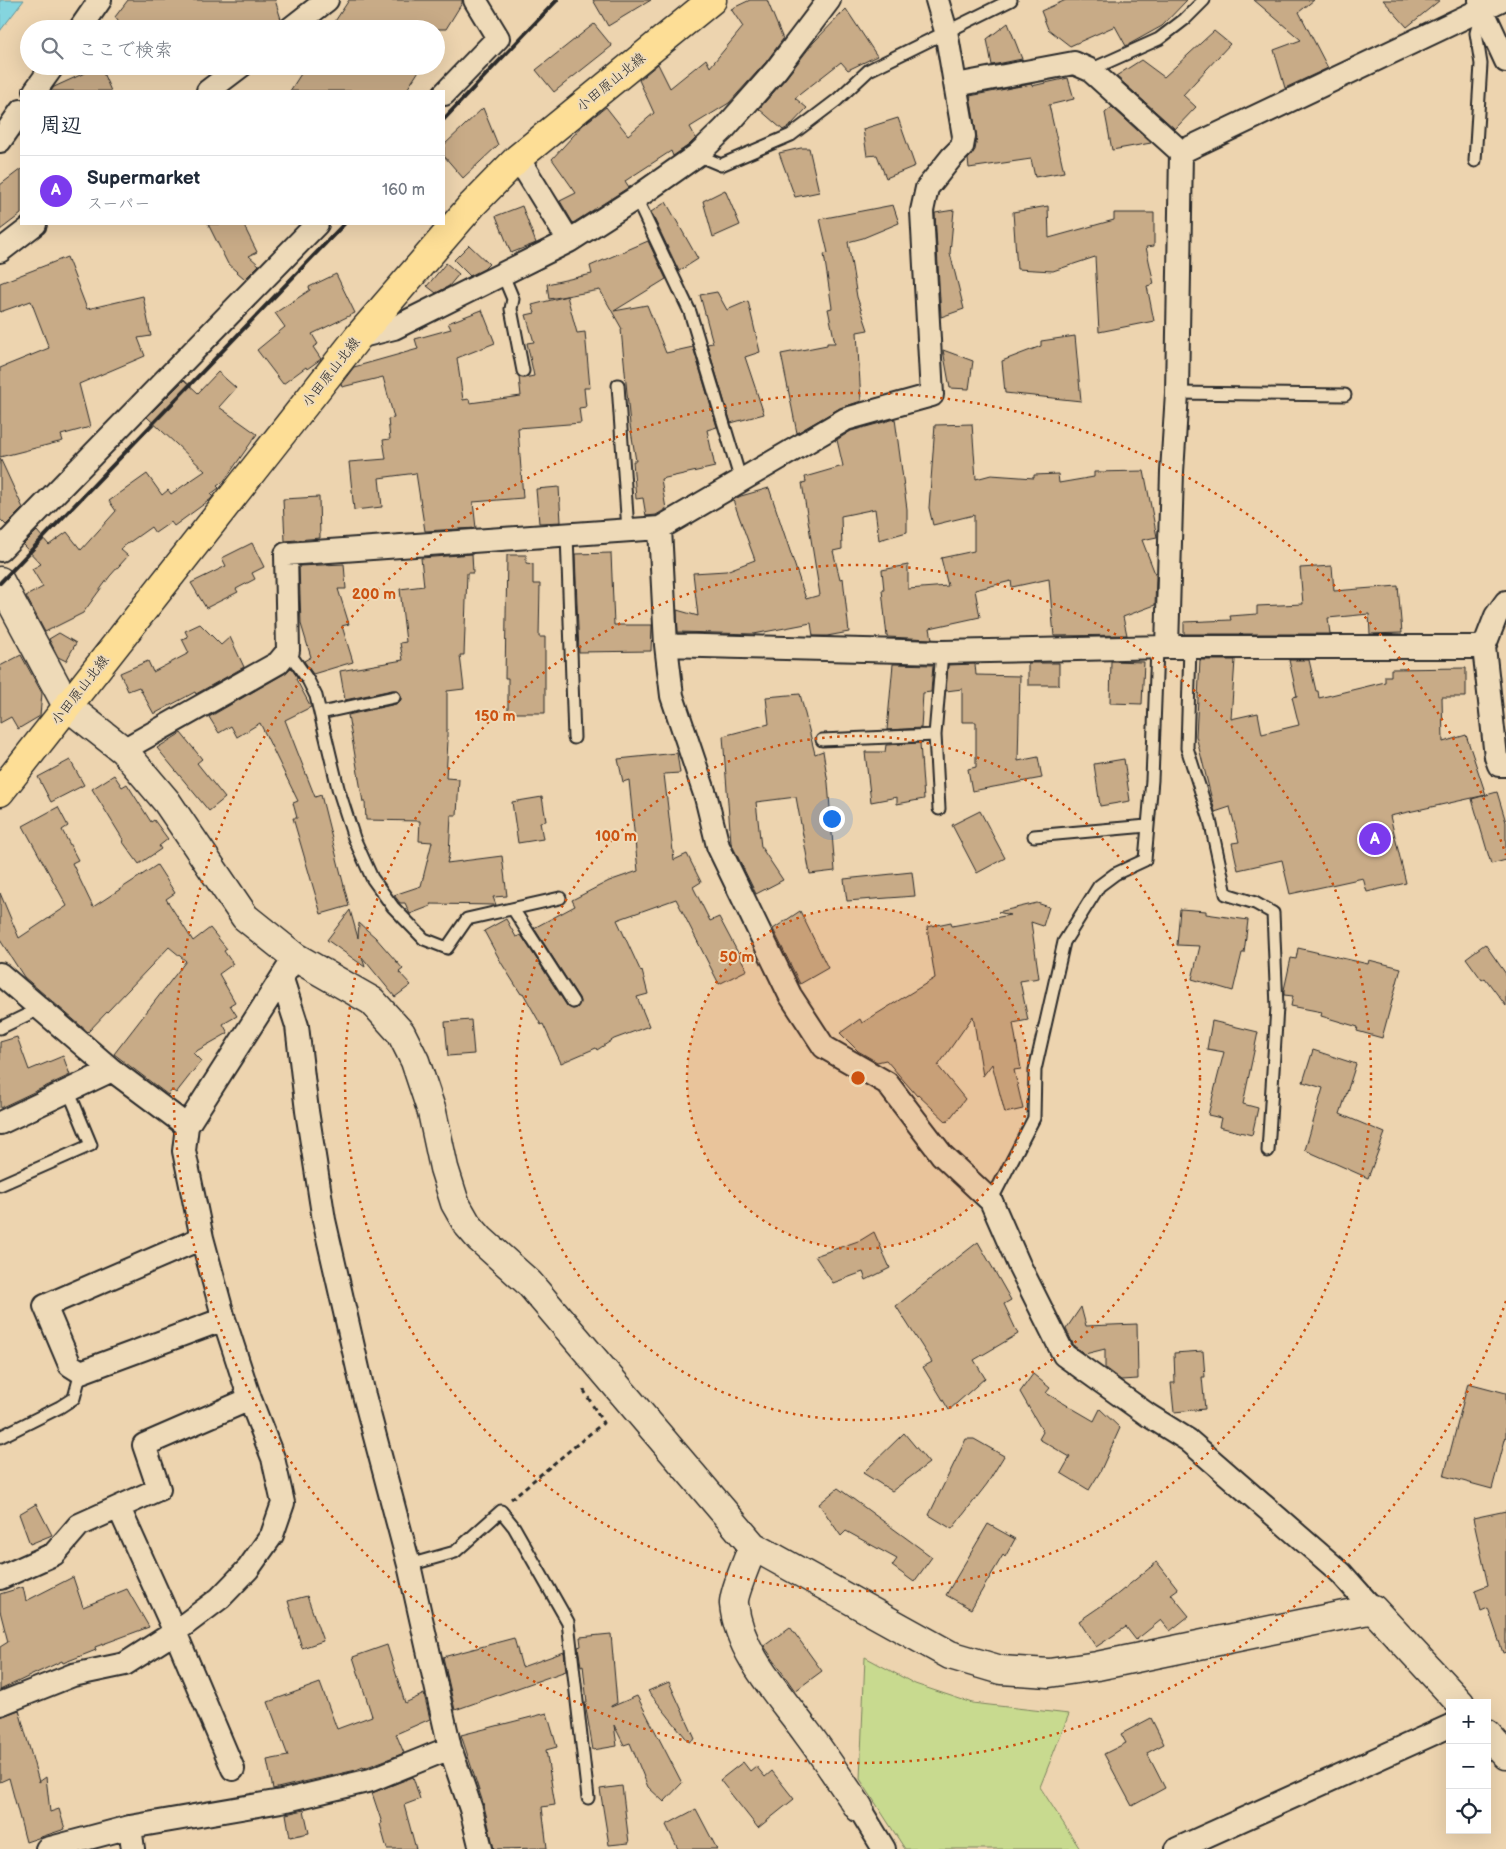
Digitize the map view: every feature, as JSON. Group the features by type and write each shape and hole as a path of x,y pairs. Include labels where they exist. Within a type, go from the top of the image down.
{"main road":[{"name":"小田原山北線","path":"0,792 358,337 472,205 518,158 712,0"}],"street":[{"path":"86,20 100,0"},
{"path":"302,20 328,0"},
{"path":"445,93 498,38 475,0"},
{"path":"358,337 394,328 569,242 697,155 724,129 776,70 829,0"},
{"path":"123,750 278,663 288,651 286,554 660,528 846,419 932,395 922,210 927,188 962,147 964,136 946,31 937,0"},
{"path":"1181,152 1488,3 1506,61"},
{"path":"956,85 1074,63 1090,70 1181,152 1177,393 1162,648"},
{"path":"36,90 47,75"},
{"path":"209,90 229,75"},
{"path":"0,141 20,112"},
{"path":"518,158 569,242"},
{"path":"0,251 34,225"},
{"path":"0,550 316,225"},
{"path":"660,528 666,645 672,696 706,797 718,846 790,995 824,1048 886,1082 942,1156 991,1200 1019,1266 1064,1355 1148,1416 1188,1440 1341,1573 1456,1699"},
{"path":"0,581 67,706 123,750 167,802 245,917 288,968 372,1001 401,1033 415,1061 432,1112 444,1168 455,1203 467,1224 480,1239 529,1283 753,1546 950,1655 1001,1670 1048,1673 1097,1666 1373,1609"},
{"path":"1506,602 1496,616 1484,647 1496,757 1499,765 1506,765"},
{"path":"666,645 942,652 1162,648 1484,647"},
{"path":"0,1704 73,1675 125,1664 175,1632 220,1598 248,1570 272,1535 282,1504 273,1458 250,1399 224,1319 202,1238 184,1151 187,1126 288,968"},
{"path":"288,968 324,1220 364,1395 409,1565 450,1748 471,1809 481,1849"},
{"path":"0,974 112,1070 187,1126"},
{"path":"0,1123 112,1070"},
{"path":"202,1238 45,1306 70,1365 81,1372 224,1319"},
{"path":"0,1578 54,1554 79,1525 159,1489 144,1445 250,1399"},
{"path":"119,1508 175,1632 233,1769"},
{"path":"753,1546 733,1602 741,1633 754,1660 859,1808 884,1849"},
{"path":"1177,1849 1446,1728"},
{"path":"1491,1738 1506,1755"},
{"path":"47,1849 130,1827 287,1800 371,1780 450,1748"},
{"path":"130,1827 134,1849"}],"lane":[{"path":"697,155 721,165 791,135 838,100 869,70 1011,0"},
{"path":"1090,70 1159,39 1186,19 1204,0"},
{"path":"1475,161 1481,64 1476,33 1488,3"},
{"path":"636,198 690,312 742,481"},
{"path":"503,275 513,299 511,309 523,371"},
{"path":"618,385 628,530"},
{"path":"1177,393 1345,395"},
{"path":"567,534 574,738"},
{"path":"991,1200 1034,1118 1035,1070 1064,942 1100,886 1115,874 1145,860 1162,648"},
{"path":"1190,648 1188,748 1210,820 1226,894 1255,903 1273,912 1277,1007 1268,1151"},
{"path":"288,651 308,680 316,696 338,788 354,838 372,878 393,907 424,939 447,948 467,919 560,898"},
{"path":"939,809 935,735 942,652"},
{"path":"321,713 394,697"},
{"path":"822,740 935,735"},
{"path":"1034,836 1147,826"},
{"path":"513,909 573,1002"},
{"path":"0,1028 41,1008"},
{"path":"0,1186 90,1145 69,1092"},
{"path":"0,1437 60,1408 74,1398 81,1372"},
{"path":"409,1565 455,1552 501,1511 514,1527 568,1622 588,1798"}],"path":[{"path":"501,1511 514,1495 603,1423 580,1384"}],"green space":[{"path":"865,1657 915,1684 972,1703 1069,1714 1040,1787 1080,1849 905,1849 860,1779"}],"water":[{"path":"0,0 24,0 0,31"}],"building":[{"path":"128,0 275,0 281,19 117,20 115,17"},
{"path":"349,0 462,0 446,29 445,20 336,20"},
{"path":"593,0 651,0 608,26"},
{"path":"750,0 767,0 783,39 766,62 729,103 690,127 696,138 689,145 673,156 671,151 625,181 629,187 573,223 560,201 576,193 552,159 583,125 606,107 628,135 654,113 639,80 658,64 670,88 706,59 710,67 743,27 731,9"},
{"path":"1066,0 1187,0 1162,26 1126,46 1115,26 1070,46 1048,29 1041,11"},
{"path":"1254,0 1314,0 1299,12 1328,68 1285,88 1274,50 1301,40"},
{"path":"1383,0 1440,0 1407,27"},
{"path":"846,9 877,56 848,70 841,62 795,98 807,108 790,126 783,130 759,109 813,43"},
{"path":"1008,23 1022,59 992,65 987,39"},
{"path":"594,24 612,46 554,92 536,70"},
{"path":"1214,31 1230,44 1183,95 1196,107 1175,129 1116,76 1141,60 1164,77"},
{"path":"80,75 104,75 111,90 52,90 54,87"},
{"path":"300,75 416,75 407,90 291,90"},
{"path":"1068,78 1074,99 1049,105 1064,172 1035,177 1031,159 969,168 968,159 975,150 977,138 970,96"},
{"path":"1112,107 1151,143 1112,150 1105,113"},
{"path":"483,108 498,145 463,178 445,157 445,144"},
{"path":"898,118 915,166 886,178 877,155 867,156 863,129"},
{"path":"809,148 819,192 795,197 779,153"},
{"path":"20,170 20,215 0,230 0,185"},
{"path":"725,190 740,225 713,237 703,201"},
{"path":"666,202 698,259 679,271 651,212"},
{"path":"893,205 899,223 848,242 857,297 868,330 857,332 861,401 840,408 797,433 781,354 827,345 827,343 835,343 828,309 832,308 824,254 828,253 820,219"},
{"path":"522,206 536,243 511,253 496,216"},
{"path":"1048,206 1049,238 1114,220 1114,213 1154,213 1154,246 1146,247 1154,284 1147,286 1154,321 1099,332 1095,257 1053,271 1017,269 1013,212"},
{"path":"954,210 950,253 964,309 941,317 935,213"},
{"path":"208,225 244,225 257,252 249,256 259,265 245,279 228,264"},
{"path":"648,241 666,279 614,311 647,305 666,353 693,347 717,427 707,430 715,467 661,479 666,509 656,515 646,516 643,498 636,499 633,461 636,461 630,425 622,329 600,290 549,299 547,284 592,274 590,266"},
{"path":"469,245 489,264 484,269 470,276 454,260"},
{"path":"67,257 87,309 143,296 151,336 138,338 145,356 79,384 90,427 61,435 63,441 0,457 0,368 49,348 31,301 0,312 0,283"},
{"path":"446,263 459,274 449,286 436,293 427,286"},
{"path":"336,274 355,313 312,334 318,344 313,347 321,359 307,369 306,367 283,384 257,350 285,327 275,313 310,290 309,287"},
{"path":"717,292 727,310 748,301 760,352 745,357 764,414 731,423 707,344 713,343 700,295"},
{"path":"567,296 577,333 585,332 590,388 584,388 586,407 579,408 581,423 518,428 523,498 473,502 476,528 425,531 416,473 379,478 382,507 354,510 349,462 386,459 383,440 390,439 388,419 394,418 383,377 342,387 341,384 354,367 418,349 415,339 451,329 448,323 482,310 495,343 457,358 463,400 469,399 470,403 521,396 519,377 534,376 527,343 534,342 526,315 535,313 532,305"},
{"path":"1075,336 1081,401 1005,393 1002,361 1041,346 1041,341"},
{"path":"943,350 973,361 969,389 950,388"},
{"path":"218,372 236,388 219,407 257,434 224,481 217,486 219,488 211,494 213,496 211,499 174,526 171,522 155,533 151,527 120,549 128,556 110,576 83,613 45,632 26,596 43,587 32,569 41,564 23,545 37,531 49,545 67,532 81,550 116,511 109,501 147,474 162,495 168,490 171,494 205,471 147,417 184,380 198,393"},
{"path":"895,419 907,509 907,532 879,540 875,509 841,516 842,549 833,551 840,579 843,578 849,632 827,636 813,636 811,623 754,634 678,632 677,610 698,616 693,573 726,571 755,560 733,500 769,488 806,599 820,595 802,483 806,482 805,477 843,466 837,440 835,441 851,431"},
{"path":"972,424 976,479 991,475 1034,478 1034,475 1058,474 1059,483 1094,477 1094,472 1144,471 1157,537 1142,540 1156,576 1155,605 1123,617 1127,635 1054,636 1049,579 1012,587 1011,581 975,590 980,617 930,628 932,639 887,637 882,570 908,565 908,589 948,586 941,558 974,551 974,515 933,525 929,508 935,425"},
{"path":"0,458 23,508 6,525 0,519"},
{"path":"559,487 561,522 539,523 536,489"},
{"path":"319,497 320,538 285,541 283,499"},
{"path":"252,543 264,567 252,573 255,579 236,589 238,592 206,608 191,583 226,566 222,558"},
{"path":"611,553 614,625 652,625 651,651 579,652 575,554"},
{"path":"472,554 473,573 467,573 464,655 460,655 464,689 447,691 448,740 446,778 459,779 457,815 451,815 447,863 502,856 507,896 493,897 496,905 430,904 431,906 410,914 405,903 400,903 394,895 421,886 432,842 419,841 420,821 366,820 365,802 363,802 348,715 396,704 401,700 401,695 397,690 392,690 345,700 340,671 403,660 400,643 406,642 400,589 424,586 421,558"},
{"path":"507,555 526,555 526,563 533,564 533,584 540,584 539,637 545,637 545,713 508,713 508,678 505,678"},
{"path":"344,564 346,589 338,589 349,624 342,626 353,662 313,674 304,661 311,657 301,624 299,566"},
{"path":"1332,566 1334,591 1398,586 1402,633 1370,634 1369,614 1328,618 1330,634 1184,634 1184,622 1231,620 1230,616 1257,614 1257,606 1303,604 1300,568"},
{"path":"200,624 221,645 230,637 244,667 196,694 195,692 154,714 139,687 128,691 120,673 148,661 153,672 189,653 182,639 188,637 185,631"},
{"path":"59,633 76,643 66,661 58,657 49,639"},
{"path":"21,655 42,693 40,716 18,729 11,717 0,723 0,666"},
{"path":"1200,660 1235,660 1231,719 1258,713 1262,734 1299,725 1292,697 1297,696 1289,660 1309,660 1319,698 1385,682 1385,676 1391,676 1391,669 1466,668 1466,697 1442,697 1443,742 1466,735 1486,795 1390,816 1406,883 1367,892 1363,878 1290,894 1282,860 1238,870 1232,843 1239,842 1230,807 1215,812 1196,736"},
{"path":"1111,661 1144,662 1142,704 1110,703"},
{"path":"1028,663 1059,663 1059,685 1028,685"},
{"path":"893,664 933,665 931,692 923,693 921,728 887,730"},
{"path":"975,664 976,675 1020,676 1018,761 1038,757 1042,778 972,791 968,769 976,767 976,722 962,722 962,689 946,691 948,665"},
{"path":"291,668 298,678 296,679 311,707 285,720 315,797 321,795 349,906 321,914 293,818 297,818 293,803 298,801 260,723 237,737 231,726 219,733 209,717 284,674"},
{"path":"800,694 815,754 823,751 828,783 835,871 810,874 796,797 756,802 761,847 783,880 756,894 731,843 723,736 769,724 766,697"},
{"path":"181,733 202,759 197,763 225,798 209,811 157,748"},
{"path":"920,743 924,799 897,804 897,797 871,802 865,752 885,752 886,745"},
{"path":"677,753 680,773 664,774 674,860 687,854 701,882 693,887 710,921 719,917 747,970 719,984 676,899 617,920 642,971 648,994 637,997 649,1026 614,1039 597,1050 596,1048 561,1063 543,1024 541,1025 523,993 521,994 484,931 506,919 516,937 521,935 567,1006 573,1009 577,1008 580,1002 579,998 534,928 575,906 572,900 609,881 638,871 629,780 623,782 618,759"},
{"path":"1124,759 1130,801 1100,806 1094,764"},
{"path":"70,760 84,785 51,802 38,777"},
{"path":"114,775 122,787 127,784 151,822 154,820 168,839 159,846 161,849 139,864 123,842 92,789"},
{"path":"1497,792 1506,822 1506,860 1491,864 1472,799"},
{"path":"542,797 546,821 540,822 543,839 518,843 512,802"},
{"path":"58,807 68,826 62,830 78,860 72,863 93,907 157,865 175,893 166,899 193,941 210,928 227,949 224,951 233,964 219,974 235,1002 230,1005 237,1016 223,1024 228,1033 193,1053 201,1061 176,1093 172,1090 168,1095 114,1054 186,961 169,947 88,1032 24,977 0,940 0,893 19,938 67,906 23,826"},
{"path":"980,811 1005,858 977,873 952,825"},
{"path":"912,872 915,896 847,901 844,879"},
{"path":"1037,903 1049,907 1043,926 1031,922 1039,978 1020,981 1028,1020 1013,1023 1021,1069 1014,1070 1023,1109 1005,1113 992,1064 983,1076 973,1016 938,1066 965,1099 947,1122 917,1096 886,1060 877,1062 858,1051 840,1033 860,1019 862,1023 935,978 927,927 951,922 952,926 1010,915 998,912"},
{"path":"1180,909 1206,911 1206,914 1248,920 1244,953 1242,953 1233,991 1192,979 1200,946 1177,945"},
{"path":"350,910 358,938 359,923 375,937 403,969 399,972 411,985 395,997 362,957 365,967 327,940"},
{"path":"800,911 828,968 800,984 773,929"},
{"path":"1485,944 1506,974 1506,1006 1485,978 1482,980 1466,958"},
{"path":"1298,948 1368,964 1369,960 1401,968 1382,1038 1357,1031 1358,1027 1321,1016 1322,1012 1291,1006 1293,996 1284,995 1284,990 1291,958 1296,959"},
{"path":"471,1020 474,1054 448,1056 445,1022"},
{"path":"1212,1021 1258,1032 1243,1104 1258,1108 1252,1135 1219,1127 1221,1118 1208,1115 1224,1052 1207,1049"},
{"path":"17,1037 29,1070 63,1056 70,1075 0,1108 0,1042"},
{"path":"1313,1050 1356,1064 1340,1114 1385,1133 1368,1178 1305,1150 1323,1088 1303,1082"},
{"path":"874,1232 890,1268 866,1280 863,1272 833,1283 815,1256 861,1240"},
{"path":"978,1242 1011,1300 1004,1304 1018,1334 974,1360 985,1378 949,1410 923,1367 932,1362 896,1306"},
{"path":"1081,1307 1086,1326 1137,1324 1138,1379 1121,1380 1105,1368 1105,1349 1085,1354 1074,1346 1066,1329"},
{"path":"1203,1351 1205,1377 1202,1377 1205,1409 1174,1412 1171,1383 1175,1383 1174,1353"},
{"path":"1033,1374 1050,1388 1046,1393 1094,1421 1100,1409 1120,1428 1100,1472 1089,1490 1061,1473 1070,1457 1039,1439 1043,1432 1020,1392"},
{"path":"1468,1383 1506,1393 1506,1436 1492,1489 1444,1476"},
{"path":"904,1433 929,1463 892,1491 863,1473"},
{"path":"966,1439 974,1439 1004,1456 987,1484 952,1529 929,1515"},
{"path":"838,1488 932,1557 914,1582 892,1566 897,1559 846,1531 841,1536 819,1504"},
{"path":"36,1504 52,1535 30,1544 19,1514"},
{"path":"1506,1511 1506,1652 1503,1653 1488,1608 1481,1611 1475,1590 1488,1585 1473,1518"},
{"path":"988,1524 1015,1539 1005,1557 1003,1555 971,1609 946,1595"},
{"path":"1157,1562 1178,1589 1171,1594 1189,1616 1170,1631 1161,1620 1136,1640 1126,1627 1096,1647 1079,1621 1114,1597"},
{"path":"73,1577 83,1607 127,1589 149,1627 95,1647 96,1650 63,1663 62,1661 0,1690 0,1647 8,1642 0,1611 0,1594 23,1587 26,1601"},
{"path":"307,1596 323,1641 302,1648 288,1601"},
{"path":"790,1627 822,1671 795,1691 764,1646"},
{"path":"611,1634 617,1703 611,1707 637,1696 682,1783 664,1802 648,1787 630,1743 624,1745 614,1725 617,1746 593,1750 585,1703 587,1703 583,1665 581,1666 578,1647 581,1646 580,1637"},
{"path":"514,1638 522,1667 564,1652 566,1671 455,1710 443,1657"},
{"path":"387,1645 405,1703 424,1694 430,1719 396,1734 404,1753 364,1768 273,1789 267,1760 288,1756 268,1702 320,1683 337,1729 372,1716 353,1657"},
{"path":"669,1682 695,1739 689,1742 648,1691"},
{"path":"19,1710 39,1782 46,1777 50,1812 59,1809 65,1829 26,1842 9,1778 0,1782 0,1717"},
{"path":"547,1713 557,1747 546,1750 555,1805 542,1807 547,1848 494,1849 484,1806 461,1735"},
{"path":"1151,1718 1164,1744 1147,1753 1165,1788 1132,1806 1104,1754 1126,1743 1121,1734"},
{"path":"743,1762 750,1771 756,1766 765,1777 772,1771 794,1799 758,1828 720,1780"},
{"path":"413,1777 420,1799 404,1805 416,1849 387,1849 380,1824 382,1823 372,1793"},
{"path":"622,1786 629,1843 609,1845 600,1789"},
{"path":"696,1809 717,1849 678,1849 666,1825"},
{"path":"304,1810 309,1833 290,1837 286,1814"}],"railway":[{"path":"445,118 557,0"},
{"path":"0,583 343,225"}],"place":[{"name":"Supermarket","path":"1375,839"}]}
